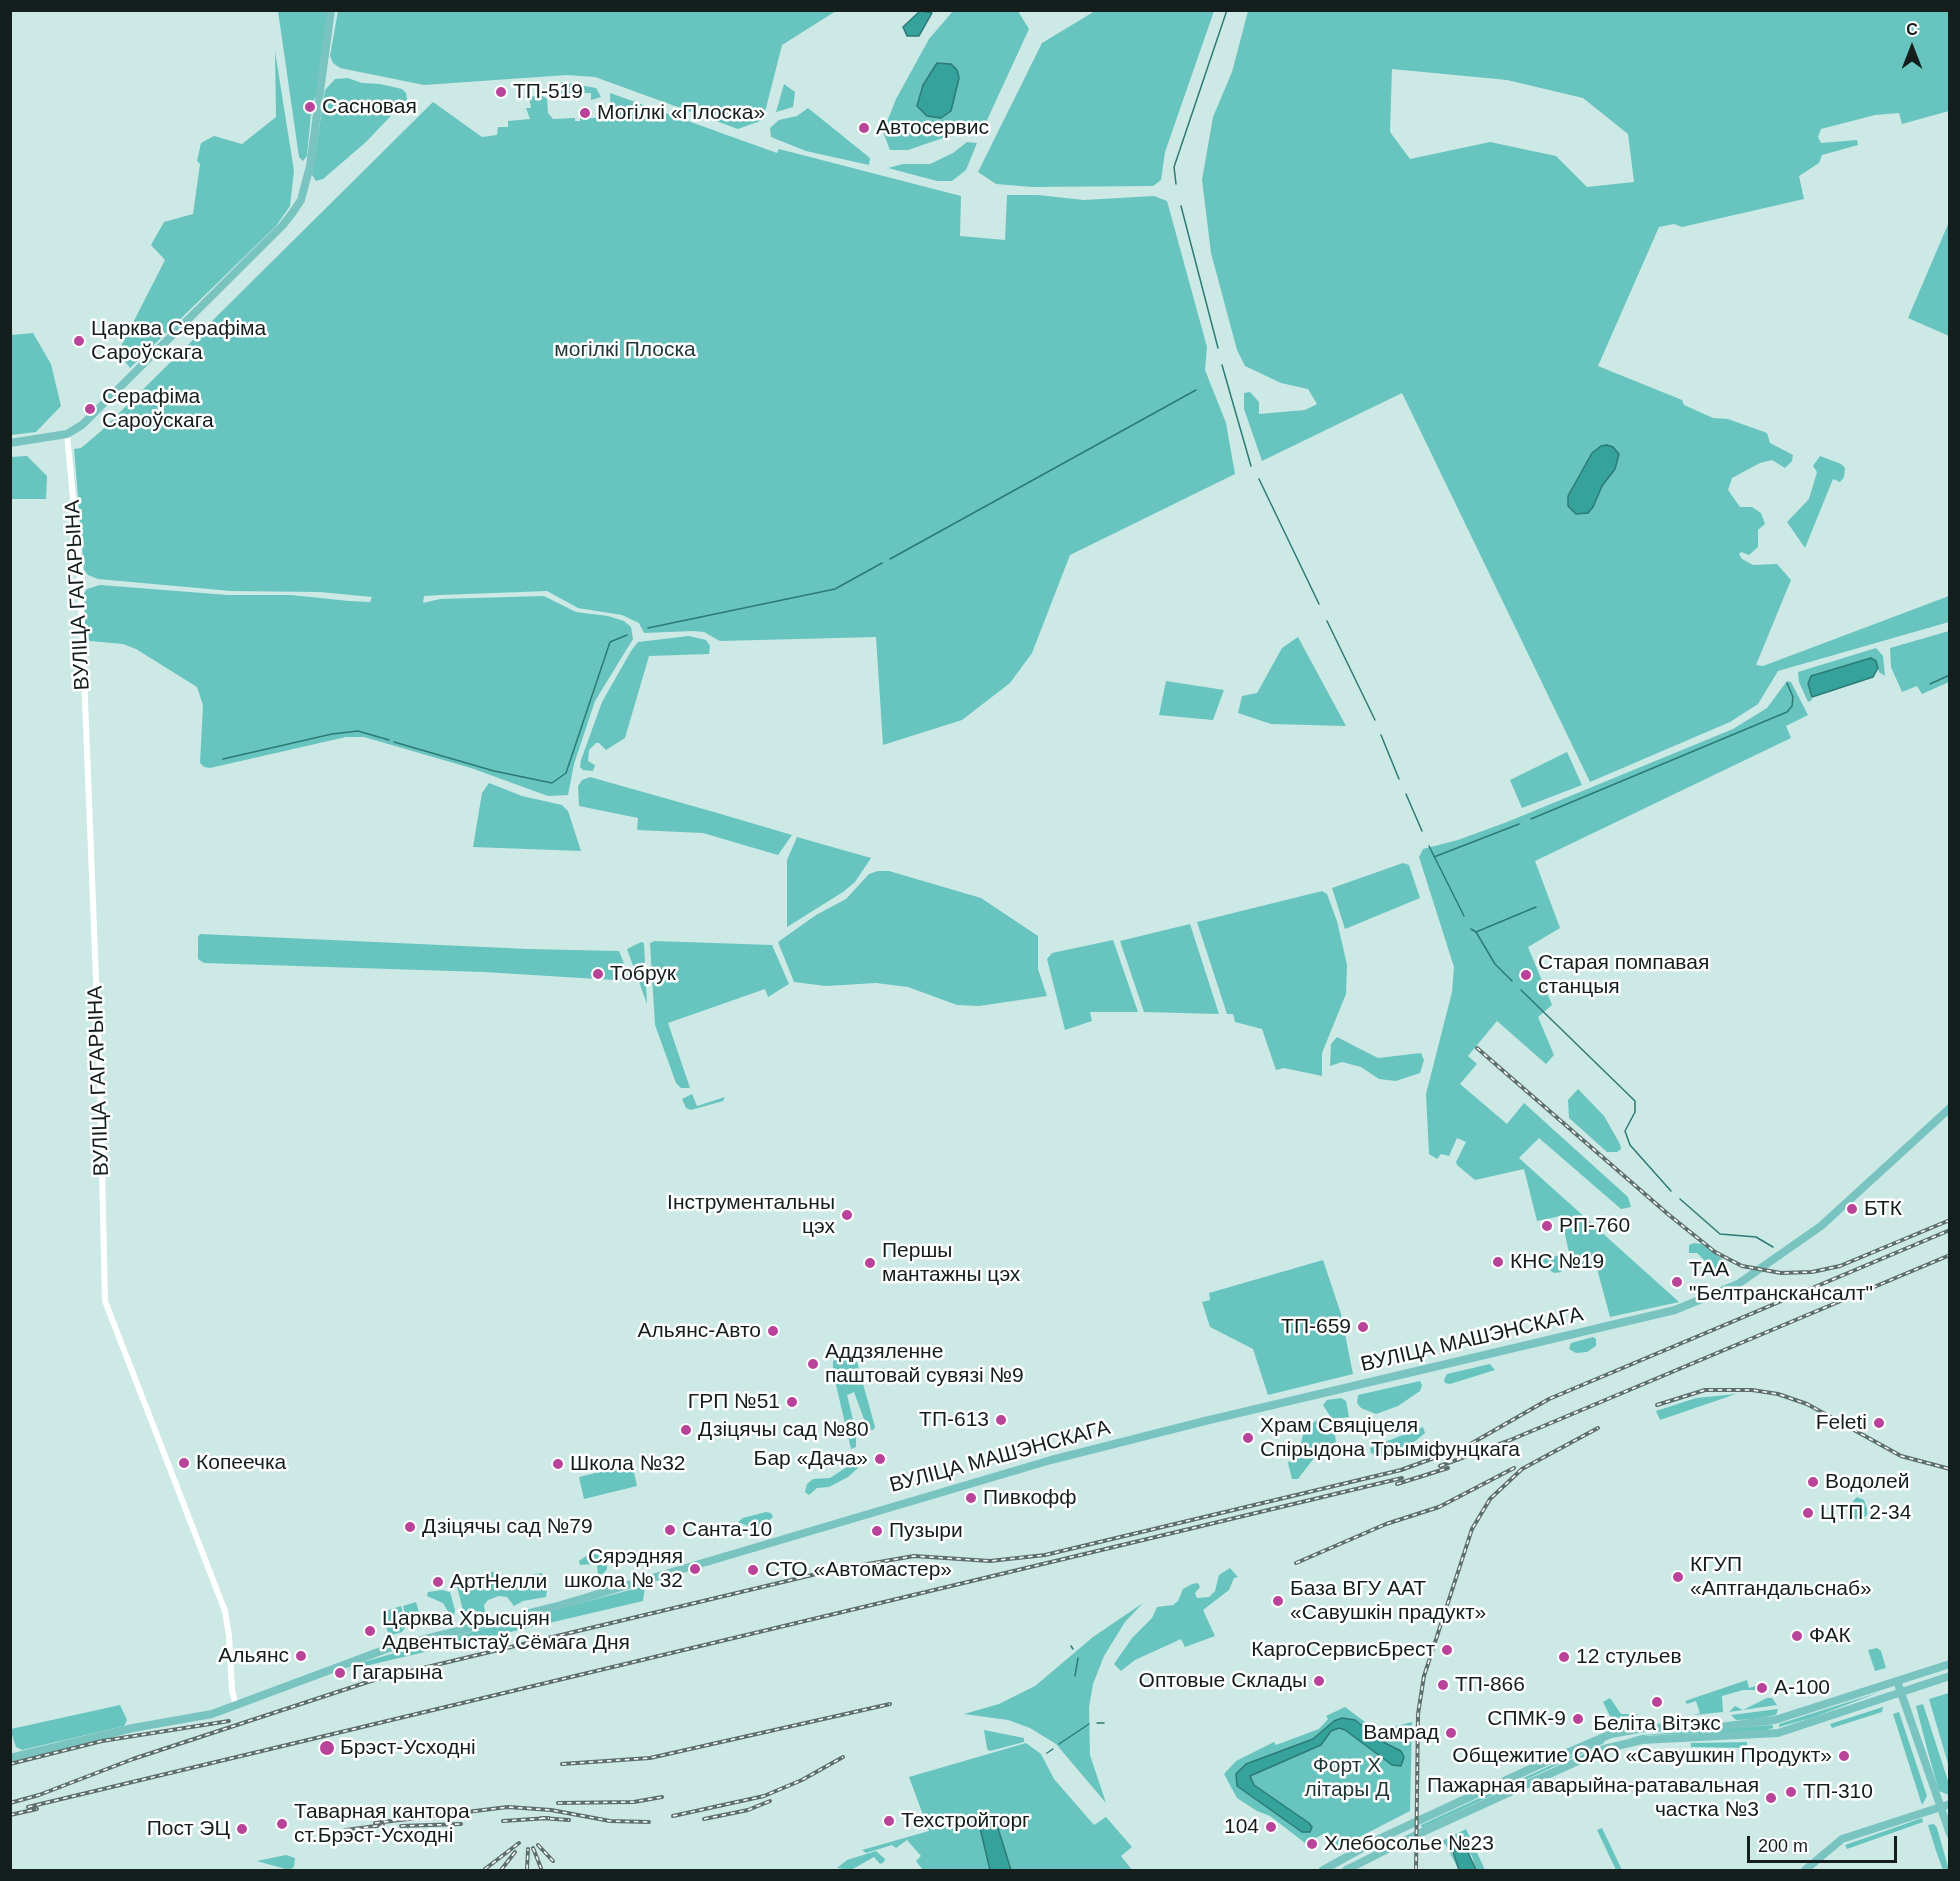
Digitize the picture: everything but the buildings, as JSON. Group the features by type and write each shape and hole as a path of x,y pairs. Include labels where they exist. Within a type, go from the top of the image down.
{"main road":[{"path":"10,443 67,434 82,425 283,225 301,200 310,166 331,10"},
{"name":"ВУЛІЦА МАШЭНСКАГА","path":"10,1758 133,1728 212,1714 389,1648 554,1607 1051,1460 1205,1421 1674,1310 1738,1284 1824,1224 1950,1108"},
{"path":"1323,1870 1380,1839 1549,1760 1611,1734 1645,1728 1761,1723 1950,1664"},
{"path":"1346,1870 1539,1777 1615,1746 1669,1738 1778,1733 1950,1676"},
{"path":"1898,1682 1945,1805 1950,1834"},
{"path":"1611,1734 1615,1746"},
{"path":"1805,1870 1842,1839 1945,1805"}],"street":[{"name":"ВУЛІЦА ГАГАРЫНА","path":"67,434 80,573 100,1080 105,1301 225,1611 236,1706"}],"green space":[{"path":"338,10 836,11 782,45 763,120 738,129 595,77 567,75 424,85 340,68 333,63 330,56"},
{"path":"278,11 328,11 317,94 312,103 307,156 303,161 299,157"},
{"path":"953,11 1018,11 1029,29 982,131 943,138 908,150 890,150 883,132 896,99 929,39"},
{"path":"1095,11 1214,11 1165,152 1161,180 1153,186 1032,187 996,184 978,172 1042,43"},
{"path":"1248,11 1949,11 1949,111 1902,124 1899,113 1875,115 1821,129 1818,137 1821,143 1857,140 1858,145 1822,155 1819,163 1799,176 1804,199 1682,227 1674,224 1659,227 1598,366 1682,400 1684,405 1713,418 1728,419 1767,433 1770,443 1793,455 1792,461 1785,468 1772,460 1760,463 1732,478 1728,490 1740,507 1752,507 1761,513 1765,524 1758,530 1758,547 1749,555 1741,552 1739,554 1742,559 1753,565 1777,564 1791,580 1756,665 1763,666 1949,596 1949,622 1778,671 1758,704 1730,722 1590,782 1402,393 1262,461 1244,409 1244,393 1250,392 1259,402 1259,414 1305,410 1317,404 1308,389 1281,383 1245,366 1237,350 1211,253 1202,180 1213,117 1232,72","holes":["1392,69 1507,80 1583,98 1628,134 1634,182 1587,187 1556,156 1490,142 1410,159 1390,132"]},
{"path":"275,51 294,171 290,206 276,226 130,368 118,352 165,260 151,245 164,222 193,214 200,164 197,161 201,143 214,136 242,144 276,117"},
{"path":"348,78 362,83 402,89 407,99 366,142 323,179 316,181 312,175 325,90 335,79"},
{"path":"562,82 596,88 601,97 591,100 591,93 565,93 565,100 560,100 557,96 557,86"},
{"path":"784,84 795,92 793,107 776,112"},
{"name":"могілкі Плоска","path":"610,93 777,153 779,149 961,196 960,236 1005,240 1007,195 1038,195 1084,200 1154,196 1167,201 1207,347 1205,370 1226,423 1235,474 1070,555 1032,653 1010,683 962,720 883,745 876,637 720,641 704,632 644,633 639,623 622,615 578,608 547,591 424,596 423,603 440,599 544,596 576,612 608,616 624,621 631,627 633,639 595,701 574,764 568,795 548,796 471,768 364,737 346,737 210,768 204,767 200,763 203,705 197,687 136,649 123,644 90,641 85,637 83,595 87,589 100,585 228,595 291,595 370,602 372,597 320,592 231,591 98,579 88,575 84,570 74,449 81,448 100,432 433,102 482,137 497,135 498,127 508,127 508,121 530,119 526,108 531,108 529,97 541,95 547,99 548,113 553,119 575,118 575,121 580,121 580,118 611,118"},
{"path":"808,108 870,158 869,165 806,151 771,137 770,128 779,120 797,116"},
{"path":"967,142 977,143 966,170 952,181 937,181 888,168 903,164 930,164 953,153"},
{"path":"1949,222 1950,336 1908,318"},
{"path":"33,333 51,364 61,406 36,432 11,435 11,335"},
{"path":"27,456 47,476 46,499 11,499 11,457"},
{"path":"1820,456 1841,464 1845,468 1844,477 1840,482 1833,479 1805,548 1787,522 1809,499 1817,472 1813,466"},
{"path":"1949,631 1949,682 1922,694 1917,686 1902,692 1891,667 1890,648"},
{"path":"689,636 706,640 710,646 709,654 649,656 625,738 606,750 596,743 589,750 588,761 595,765 593,771 583,770 580,767 581,760 602,702 638,642"},
{"path":"1298,637 1346,726 1271,724 1238,713 1242,696 1257,693 1282,648"},
{"path":"1876,648 1883,656 1885,676 1879,672 1876,661 1871,658 1811,676 1808,684 1812,700 1808,702 1799,682 1798,672"},
{"path":"1166,681 1224,690 1213,720 1159,715"},
{"path":"1787,681 1791,682 1808,715 1786,726 1791,738 1535,861 1560,928 1528,947 1552,1005 1538,1017 1554,1055 1546,1064 1497,1021 1468,1056 1477,1064 1460,1084 1507,1124 1524,1103 1628,1197 1631,1207 1621,1209 1539,1138 1519,1158 1679,1302 1610,1317 1596,1265 1573,1271 1561,1216 1537,1221 1524,1169 1475,1180 1457,1165 1456,1162 1466,1142 1457,1138 1449,1156 1441,1154 1437,1159 1429,1154 1426,1094 1452,992 1454,967 1419,857 1423,849 1458,840 1507,822 1733,729 1767,708"},
{"path":"1567,752 1582,785 1522,808 1510,780"},
{"path":"590,777 792,835 778,855 703,833 637,830 638,818 579,806 578,786 582,780"},
{"path":"489,783 522,796 562,805 568,811 581,851 473,847 482,793"},
{"path":"797,837 871,858 855,882 843,892 787,927 787,860"},
{"path":"1403,863 1409,865 1420,898 1345,929 1332,888"},
{"path":"889,871 981,898 1038,936 1038,969 1047,996 979,1006 957,1005 908,987 876,983 826,986 794,982 778,942 816,915 846,899 869,874"},
{"path":"1322,891 1327,894 1337,921 1347,965 1346,994 1322,1053 1322,1076 1284,1068 1276,1070 1262,1029 1235,1022 1233,1014 1227,1014 1197,922"},
{"path":"1190,924 1219,1014 1144,1012 1120,941"},
{"path":"200,934 619,951 631,981 483,972 204,963 198,959"},
{"path":"1113,940 1138,1012 1090,1012 1092,1021 1065,1030 1047,959 1052,953"},
{"path":"655,941 772,945 789,984 768,997 765,989 668,1023 690,1088 681,1088 676,1083 655,1025 650,943"},
{"path":"641,942 644,943 647,1004 627,949"},
{"path":"1337,1037 1378,1058 1421,1053 1424,1060 1420,1073 1396,1081 1379,1079 1361,1067 1342,1062 1330,1066 1331,1044"},
{"path":"1578,1089 1604,1116 1620,1144 1621,1149 1617,1152 1607,1152 1569,1118 1568,1100"},
{"path":"692,1094 697,1106 725,1097 723,1101 691,1110 686,1108 682,1099"},
{"path":"1702,1244 1725,1261 1728,1269 1726,1272 1717,1274 1704,1264 1705,1261 1697,1253 1689,1253 1689,1245"},
{"path":"1565,1254 1567,1262 1561,1272 1554,1273 1544,1266 1542,1259"},
{"path":"1323,1260 1341,1314 1353,1374 1268,1395 1253,1349 1210,1327 1202,1302 1210,1300 1209,1293"},
{"path":"1593,1337 1596,1339 1596,1346 1587,1352 1576,1353 1569,1349 1571,1343"},
{"path":"839,1358 857,1362 875,1427 873,1430 868,1430 854,1392 847,1395 856,1432 856,1447 851,1449 833,1372 833,1361"},
{"path":"1490,1364 1495,1370 1450,1384 1445,1383 1447,1374"},
{"path":"1420,1381 1422,1385 1420,1391 1398,1406 1376,1414 1361,1408 1357,1403 1358,1395"},
{"path":"1736,1394 1660,1420 1656,1411 1696,1398"},
{"path":"1341,1398 1346,1401 1349,1417 1332,1419 1323,1405 1327,1400"},
{"path":"1317,1420 1335,1435 1336,1443 1329,1450 1317,1454 1298,1479 1292,1479 1288,1463 1300,1446 1305,1428"},
{"path":"1423,1427 1425,1433 1414,1442 1378,1456 1371,1453 1370,1448"},
{"path":"856,1461 858,1468 848,1477 829,1487 817,1488 809,1495 805,1492 807,1484 813,1479 830,1478"},
{"path":"632,1464 637,1486 584,1499 579,1477"},
{"path":"1857,1497 1864,1500 1867,1509 1867,1515 1861,1520 1855,1519 1853,1515 1853,1501"},
{"path":"766,1512 771,1513 773,1517 757,1530 751,1530 748,1526 738,1522 743,1518"},
{"path":"595,1554 601,1556 607,1564 607,1569 603,1574 598,1574 597,1566 592,1564 580,1565 579,1561"},
{"path":"1230,1568 1238,1577 1234,1578 1229,1590 1203,1610 1215,1636 1185,1647 1181,1639 1135,1660 1121,1671 1114,1664 1132,1638 1152,1618 1157,1607 1173,1605 1178,1601 1183,1589 1192,1584 1198,1583 1200,1587 1195,1593 1197,1598 1209,1597 1215,1591 1219,1575"},
{"path":"486,1572 495,1572 505,1581 517,1582 526,1575 542,1573 547,1590 546,1597 523,1601 514,1606 507,1597 499,1596 488,1600 484,1605 485,1612 481,1615 463,1611 456,1582 463,1580 481,1588"},
{"path":"645,1586 643,1601 348,1670 360,1663 426,1644"},
{"path":"442,1590 450,1592 455,1610 454,1615 450,1615 443,1603 427,1596 428,1592"},
{"path":"416,1602 422,1622 409,1626 403,1606"},
{"path":"1143,1603 1125,1622 1104,1656 1093,1684 1089,1707 1090,1755 1106,1803 1056,1744 1030,1728 1008,1720 964,1714 999,1704 1035,1686 1093,1637"},
{"path":"401,1606 407,1625 402,1632 389,1636 382,1612"},
{"path":"1877,1648 1881,1651 1886,1668 1875,1671 1868,1650"},
{"path":"1747,1680 1749,1688 1758,1685 1759,1690 1743,1690 1722,1696 1723,1712 1694,1715 1700,1713 1696,1701 1687,1704 1685,1701"},
{"path":"1880,1692 1814,1717 1779,1727 1779,1724"},
{"path":"1950,1693 1949,1767 1929,1699"},
{"path":"1610,1698 1621,1714 1640,1714 1612,1720 1603,1702"},
{"path":"1767,1698 1772,1698 1777,1705 1743,1710"},
{"path":"1923,1704 1949,1784 1949,1795 1939,1791 1929,1756 1916,1706"},
{"path":"120,1705 127,1720 124,1726 22,1750 16,1747 11,1732 11,1729"},
{"path":"1735,1706 1743,1710 1729,1712"},
{"name":"Форт X літары Д","path":"1345,1707 1377,1731 1412,1722 1410,1811 1338,1848 1328,1832 1305,1843 1270,1816 1257,1811 1237,1798 1224,1774 1236,1761 1274,1742 1276,1745 1319,1729 1328,1719 1326,1716"},
{"path":"1883,1707 1882,1712 1832,1728 1830,1724"},
{"path":"1778,1709 1776,1715 1754,1719 1736,1720 1731,1715"},
{"path":"1899,1712 1927,1796 1922,1805 1893,1714"},
{"path":"1773,1725 1773,1728 1762,1731 1649,1735 1627,1739 1642,1735"},
{"path":"984,1730 1024,1738 1024,1742 990,1751 987,1749"},
{"path":"1604,1741 1604,1743 1422,1828 1421,1825"},
{"path":"1747,1742 1747,1748 1691,1747 1691,1743"},
{"path":"1026,1743 1041,1754 1054,1779 1094,1825 1106,1817 1132,1847 1121,1856 1132,1870 923,1870 916,1861 921,1856 907,1840 896,1848 892,1845 866,1853 862,1850 929,1831 909,1777"},
{"path":"1922,1818 1923,1822 1847,1849 1845,1845"},
{"path":"1934,1824 1949,1870 1943,1870 1936,1851 1928,1825"},
{"path":"1602,1828 1622,1870 1616,1870 1597,1830"},
{"path":"1466,1829 1485,1870 1476,1870 1472,1856 1457,1837 1451,1839 1452,1853 1459,1870 1445,1844 1441,1846 1440,1842"},
{"path":"876,1851 885,1859 884,1862 880,1864 874,1857 851,1870 837,1868 847,1860"},
{"path":"286,1855 295,1858 294,1867 289,1870 257,1861"}],"shaded area":[{"path":"920,11 932,13 919,36 907,36 903,27"},
{"path":"937,63 951,64 957,70 959,78 951,111 941,118 927,116 917,106 923,85"},
{"path":"1601,446 1613,447 1619,454 1615,469 1602,486 1588,513 1576,514 1568,506 1568,496 1592,453"},
{"path":"1871,658 1876,661 1878,668 1873,677 1812,697 1808,684 1811,676"},
{"path":"1342,1718 1355,1720 1383,1742 1401,1751 1404,1757 1401,1766 1392,1765 1339,1728 1331,1731 1321,1745 1250,1776 1254,1785 1309,1823 1312,1827 1310,1832 1302,1832 1237,1786 1236,1774 1246,1764 1313,1739 1334,1721"},
{"path":"994,1821 1011,1870 990,1870 980,1828"},
{"path":"1453,1837 1463,1841 1476,1870 1459,1870 1450,1843"}],"waterway":[{"path":"1176,184 1174,167 1227,10"},
{"path":"1181,206 1218,348"},
{"path":"1222,365 1251,466"},
{"path":"890,559 1196,390"},
{"path":"1259,479 1319,604"},
{"path":"648,628 835,589 882,563"},
{"path":"1327,621 1375,720"},
{"path":"394,742 494,771 552,783 566,773 610,642 627,635"},
{"path":"1930,684 1950,675"},
{"path":"1531,819 1787,712 1792,706 1793,697 1787,683"},
{"path":"223,759 332,734 358,731 389,740"},
{"path":"1381,735 1399,779"},
{"path":"1406,794 1422,831"},
{"path":"1434,857 1519,824"},
{"path":"1429,846 1464,916"},
{"path":"1476,932 1536,907"},
{"path":"1471,929 1476,932 1495,964 1512,981"},
{"path":"1521,990 1635,1101 1635,1112 1625,1131 1630,1145 1671,1191"},
{"path":"1680,1199 1720,1234 1756,1237 1773,1247"},
{"path":"1075,1676 1078,1658"},
{"path":"1097,1723 1104,1723"},
{"path":"1059,1744 1089,1724"},
{"path":"1047,1753 1053,1749"}],"railway":[{"path":"1477,1048 1669,1215 1715,1252 1742,1266 1781,1273 1812,1272 1840,1266 1950,1220"},
{"path":"10,1803 39,1795 133,1759 377,1679 833,1570 914,1556 990,1561 1045,1555 1401,1470 1467,1446 1549,1399 1950,1230"},
{"path":"1440,1466 1508,1441 1950,1255"},
{"path":"1657,1405 1705,1390 1752,1390 1778,1394 1807,1404 1901,1456 1950,1469"},
{"path":"1416,1870 1418,1714 1424,1676 1472,1529 1490,1499 1522,1469 1598,1428"},
{"path":"1397,1484 1448,1468"},
{"path":"1296,1563 1386,1524 1439,1507 1514,1468"},
{"path":"28,1807 1402,1478"},
{"path":"562,1764 650,1758 890,1704"},
{"path":"10,1764 102,1741 229,1721"},
{"path":"673,1816 764,1796 802,1780 843,1757"},
{"path":"558,1803 634,1802 662,1797"},
{"path":"704,1819 748,1810 770,1801"},
{"path":"375,1823 508,1807 551,1810 610,1821 649,1822"},
{"path":"10,1815 37,1809"},
{"path":"541,1818 569,1820"},
{"path":"503,1821 549,1818"},
{"path":"401,1826 461,1824"},
{"path":"346,1830 383,1825"},
{"path":"485,1869 519,1843"},
{"path":"538,1845 553,1861"},
{"path":"533,1848 541,1868"},
{"path":"527,1869 528,1849"},
{"path":"501,1870 515,1852"}],"place":[{"name":"ТП-519","path":"501,92"},
{"name":"Сасновая","path":"310,107"},
{"name":"Могілкі «Плоска»","path":"585,113"},
{"name":"Автосервис","path":"864,128"},
{"name":"Царква Серафіма Сароўскага","path":"79,341"},
{"name":"Серафіма Сароўскага","path":"90,409"},
{"name":"Тобрук","path":"598,974"},
{"name":"Старая помпавая станцыя","path":"1526,975"},
{"name":"БТК","path":"1852,1209"},
{"name":"Інструментальны цэх","path":"847,1215"},
{"name":"РП-760","path":"1547,1226"},
{"name":"КНС №19","path":"1498,1262"},
{"name":"Першы мантажны цэх","path":"870,1263"},
{"name":"ТАА \"Белтранскансалт\"","path":"1677,1282"},
{"name":"ТП-659","path":"1363,1327"},
{"name":"Альянс-Авто","path":"773,1331"},
{"name":"Аддзяленне паштовай сувязі №9","path":"813,1364"},
{"name":"ГРП №51","path":"792,1402"},
{"name":"ТП-613","path":"1001,1420"},
{"name":"Feleti","path":"1879,1423"},
{"name":"Дзіцячы сад №80","path":"686,1430"},
{"name":"Храм Свяціцеля Спірыдона Трыміфунцкага","path":"1248,1438"},
{"name":"Бар «Дача»","path":"880,1459"},
{"name":"Копеечка","path":"184,1463"},
{"name":"Школа №32","path":"558,1464"},
{"name":"Водолей","path":"1813,1482"},
{"name":"Пивкофф","path":"971,1498"},
{"name":"ЦТП 2-34","path":"1808,1513"},
{"name":"Дзіцячы сад №79","path":"410,1527"},
{"name":"Санта-10","path":"670,1530"},
{"name":"Пузыри","path":"877,1531"},
{"name":"Сярэдняя школа № 32","path":"695,1569"},
{"name":"СТО «Автомастер»","path":"753,1570"},
{"name":"КГУП «Аптгандальснаб»","path":"1678,1577"},
{"name":"АртНелли","path":"438,1582"},
{"name":"База ВГУ ААТ «Савушкін прадукт»","path":"1278,1601"},
{"name":"Царква Хрысціян Адвентыстаў Сёмага Дня","path":"370,1631"},
{"name":"ФАК","path":"1797,1636"},
{"name":"КаргоСервисБрест","path":"1447,1650"},
{"name":"Альянс","path":"301,1656"},
{"name":"12 стульев","path":"1564,1657"},
{"name":"Гагарына","path":"340,1673"},
{"name":"Оптовые Склады","path":"1319,1681"},
{"name":"ТП-866","path":"1443,1685"},
{"name":"А-100","path":"1762,1688"},
{"name":"Беліта Вітэкс","path":"1657,1702"},
{"name":"СПМК-9","path":"1578,1719"},
{"name":"Вамрад","path":"1451,1733"},
{"name":"Брэст-Усходні","path":"327,1748"},
{"name":"Общежитие ОАО «Савушкин Продукт»","path":"1844,1756"},
{"name":"ТП-310","path":"1791,1792"},
{"name":"Пажарная аварыйна-ратавальная частка №3","path":"1771,1798"},
{"name":"Техстройторг","path":"889,1821"},
{"name":"Таварная кантора ст.Брэст-Усходні","path":"282,1824"},
{"name":"104","path":"1271,1827"},
{"name":"Пост ЭЦ","path":"242,1829"},
{"name":"Хлебосолье №23","path":"1312,1844"}]}
